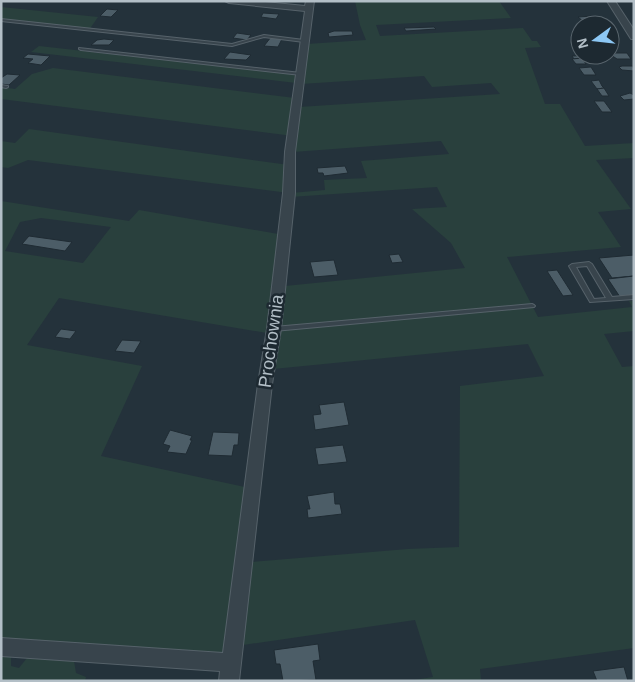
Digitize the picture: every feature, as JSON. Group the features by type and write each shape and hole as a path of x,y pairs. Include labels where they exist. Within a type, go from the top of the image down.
{"street":[{"path":"229,1 309,5"},
{"path":"611,1 634,37"},
{"name":"Prochownia","path":"230,672 265,384 274,329 289,193 290,152 309,5"},
{"path":"1,647 230,672"}],"lane":[{"path":"1,20 232,45 264,36 304,41"},
{"path":"81,49 301,74"},
{"path":"610,299 589,264 572,266 592,301 634,297"},
{"path":"274,329 532,306"}],"green space":[{"path":"355,1 499,1 511,18 376,25 380,36 523,28 532,41 537,41 541,47 525,48 545,104 560,104 585,146 634,143 634,158 596,160 631,209 598,212 621,247 507,257 538,317 632,307 629,301 634,301 634,331 604,334 622,367 634,366 634,648 480,669 481,681 408,681 433,677 415,620 243,645 252,562 408,549 459,547 460,386 544,376 528,344 273,369 285,286 465,268 451,243 412,209 447,207 437,187 290,197 291,193 325,190 324,180 367,178 361,161 449,154 441,141 293,152 299,107 500,94 491,83 432,87 424,76 301,84 307,44 366,40 360,25"},
{"path":"1,7 98,17 89,30 1,19"},
{"path":"39,46 290,74 296,76 296,83 31,52"},
{"path":"53,68 295,98 293,136 1,99 1,87 15,89 32,74"},
{"path":"29,129 289,165 289,193 28,160 8,168 1,167 1,141 15,143"},
{"path":"1,201 129,221 139,210 284,235 273,334 59,298 27,345 142,366 101,456 254,489 232,663 1,647","holes":["41,218 111,227 83,263 5,251 20,222"]},
{"path":"1,654 11,654 11,666 19,668 27,658 74,661 76,673 86,677 85,681 1,681"}],"building":[{"path":"107,9 118,10 111,17 100,16"},
{"path":"263,13 279,14 276,19 261,17"},
{"path":"434,27 436,29 406,31 404,28"},
{"path":"352,31 353,35 329,37 328,33"},
{"path":"237,33 251,35 247,40 233,38"},
{"path":"271,37 282,39 278,47 264,46"},
{"path":"97,40 114,40 109,45 91,45"},
{"path":"230,52 251,55 246,60 224,59"},
{"path":"620,53 627,53 631,59 620,59"},
{"path":"28,54 50,56 41,65 28,63 33,59 23,58"},
{"path":"633,66 634,71 622,70 619,67"},
{"path":"591,67 596,75 584,75 579,68"},
{"path":"7,74 20,75 9,85 1,84 1,78"},
{"path":"599,80 604,88 597,89 591,81"},
{"path":"604,88 609,96 602,96 597,89"},
{"path":"630,93 634,95 634,99 624,100 620,96"},
{"path":"594,101 604,101 612,112 602,112"},
{"path":"345,166 348,173 324,176 323,173 318,173 317,168"},
{"path":"29,236 72,242 65,251 22,244"},
{"path":"399,254 403,262 392,263 389,255"},
{"path":"634,255 634,276 612,278 599,258"},
{"path":"334,260 338,275 314,277 310,262"},
{"path":"557,270 573,295 563,296 547,271"},
{"path":"634,276 634,296 620,297 608,279"},
{"path":"61,329 76,331 70,339 55,337"},
{"path":"122,340 141,341 134,353 115,351"},
{"path":"344,402 349,425 315,430 313,415 321,414 319,405"},
{"path":"170,430 192,436 186,454 167,452 170,446 163,444"},
{"path":"213,432 239,433 238,445 234,445 232,456 208,455"},
{"path":"343,445 347,462 318,465 315,448"},
{"path":"334,492 335,504 340,504 342,514 308,518 307,509 310,509 307,496"},
{"path":"318,644 320,660 313,661 316,680 283,681 280,664 276,664 274,650"},
{"path":"624,667 628,681 597,681 593,671"}]}
